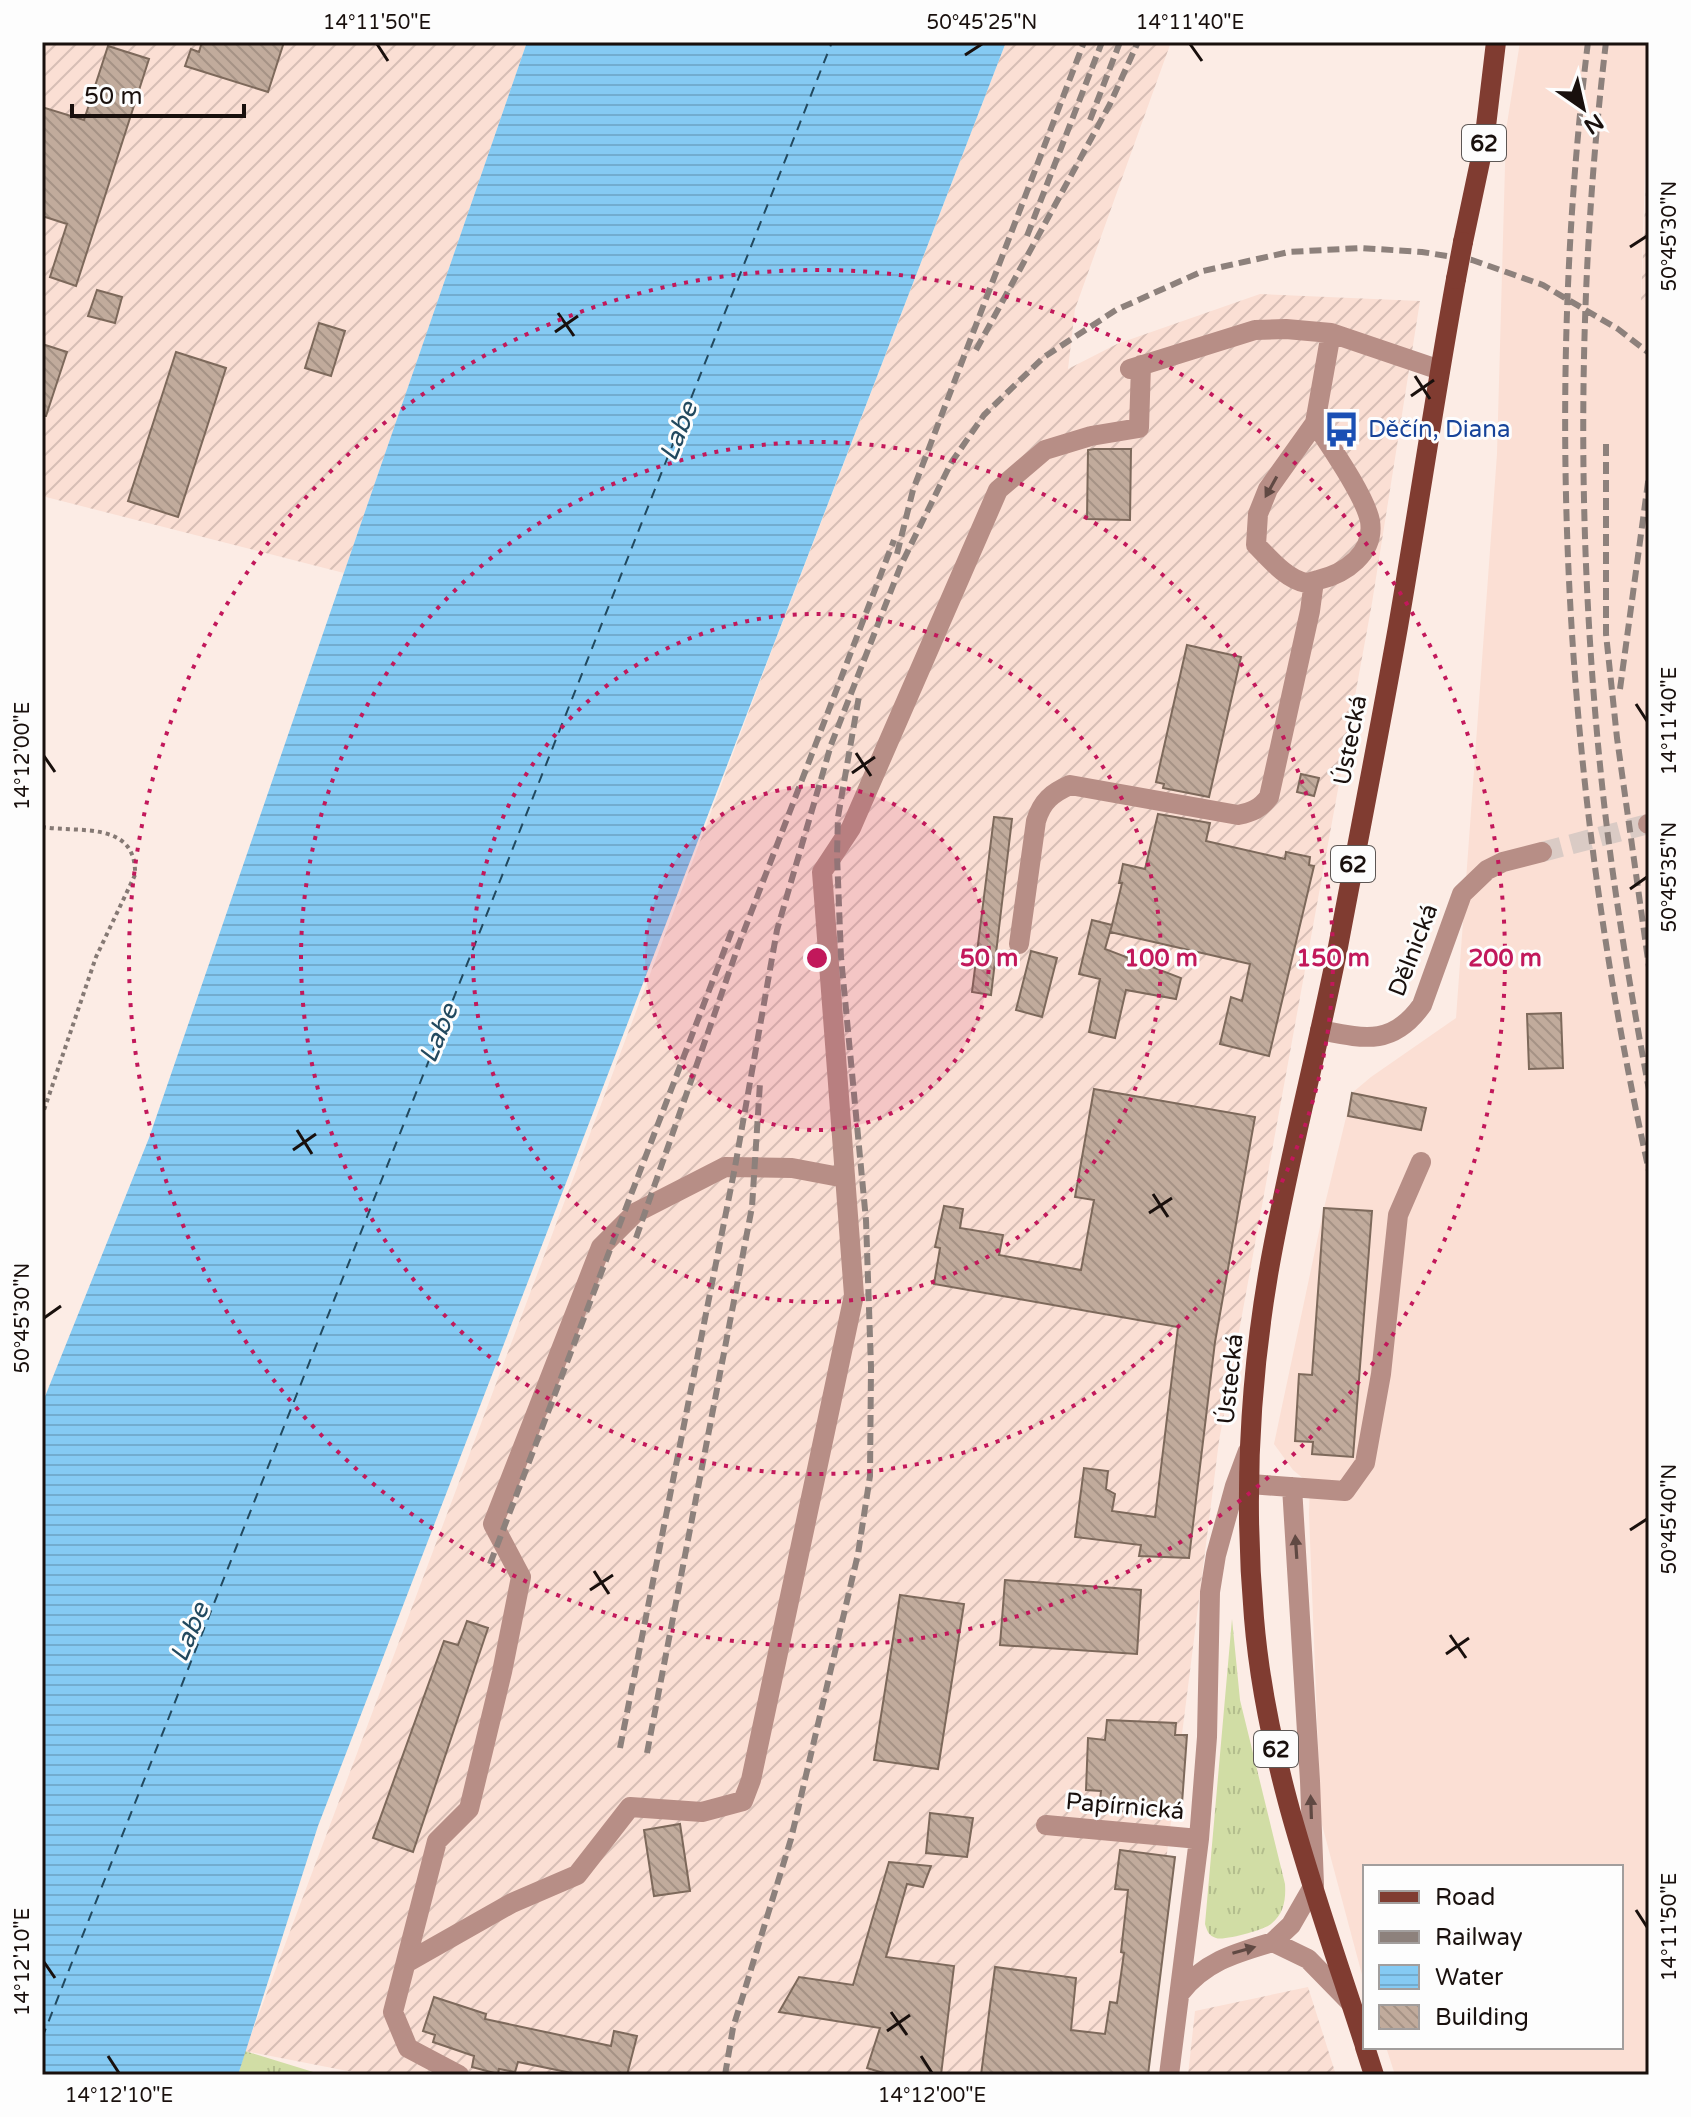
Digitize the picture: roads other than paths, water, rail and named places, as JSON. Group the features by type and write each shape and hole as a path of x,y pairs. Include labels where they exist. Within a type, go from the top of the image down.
{"main road":[{"name":"Ústecká","path":"1352,2004 1280,1765 1260,1670 1248,1532 1252,1400 1268,1275 1320,1030 1398,628 1456,279 1484,143 1496,42"},
{"name":"62","path":"1352,2004 1363,2040"},
{"name":"62","path":"1366,2049 1374,2075"}],"street":[{"path":"406,1963 512,1903 577,1875 630,1807 702,1812 743,1801 751,1780 854,1295 822,872 851,828 998,490 1045,450 1091,436 1139,428 1136,367 1255,330 1331,333 1440,370"},
{"path":"1315,423 1370,521 1368,542 1358,559 1337,576 1306,583 1281,570 1256,545 1258,514 1268,489 1315,423 1331,333"},
{"path":"1019,944 1036,821 1040,806 1053,793 1070,785 1238,815 1262,806 1269,797 1314,581"},
{"name":"Dělnická","path":"1320,1030 1366,1038 1386,1036 1412,1020 1422,1005 1462,894 1475,880 1503,862 1542,852"},
{"path":"1250,1484 1345,1491 1365,1463 1381,1374 1398,1215 1421,1162"},
{"path":"459,2075 408,2048 393,2012 437,1841 469,1809 516,1604 521,1577 493,1524 601,1247 635,1213 725,1167 792,1168 845,1178"},
{"name":"Ústecká","path":"1169,2075 1199,1839 1207,1737 1210,1592 1216,1555 1235,1486 1250,1447"},
{"path":"1180,1993 1196,1974 1225,1956 1273,1942 1291,1925 1314,1885 1292,1487"},
{"name":"Papírnická","path":"1046,1825 1199,1839"},
{"path":"1273,1942 1308,1959 1352,2004"}],"water":[{"name":"Labe","path":"527,42 1006,42 318,1826 238,2075 42,2075 42,1404 149,1138"}],"tunnel":[{"path":"1542,852 1648,824"}],"railway":[{"path":"897,554 913,490 1084,42"},
{"path":"1027,236 1102,42"},
{"path":"1090,120 1120,42"},
{"path":"976,350 1110,104 1138,42"},
{"path":"1588,42 1574,183 1567,324 1565,467 1570,609 1598,892 1621,1032 1649,1171"},
{"path":"1606,42 1589,232 1583,422 1584,517 1595,708 1608,839 1649,1090"},
{"path":"620,1748 735,1167 777,930 831,745 901,565 951,463 984,415 1044,357 1116,310 1203,271 1289,252 1361,248 1422,252 1472,260 1543,285 1618,329 1649,353"},
{"path":"1606,444 1606,634 1617,738 1649,967"},
{"path":"1620,689 1649,475"},
{"path":"636,1238 739,944 894,540"},
{"path":"725,2075 733,2028 791,1839 858,1554 870,1476 871,1367 866,1220 841,957 837,855 838,817 859,696"},
{"path":"490,1564 734,925"},
{"path":"647,1753 752,1207 760,1083"}],"place":[{"name":"Děčín, Diana","path":"1342,429"}]}
